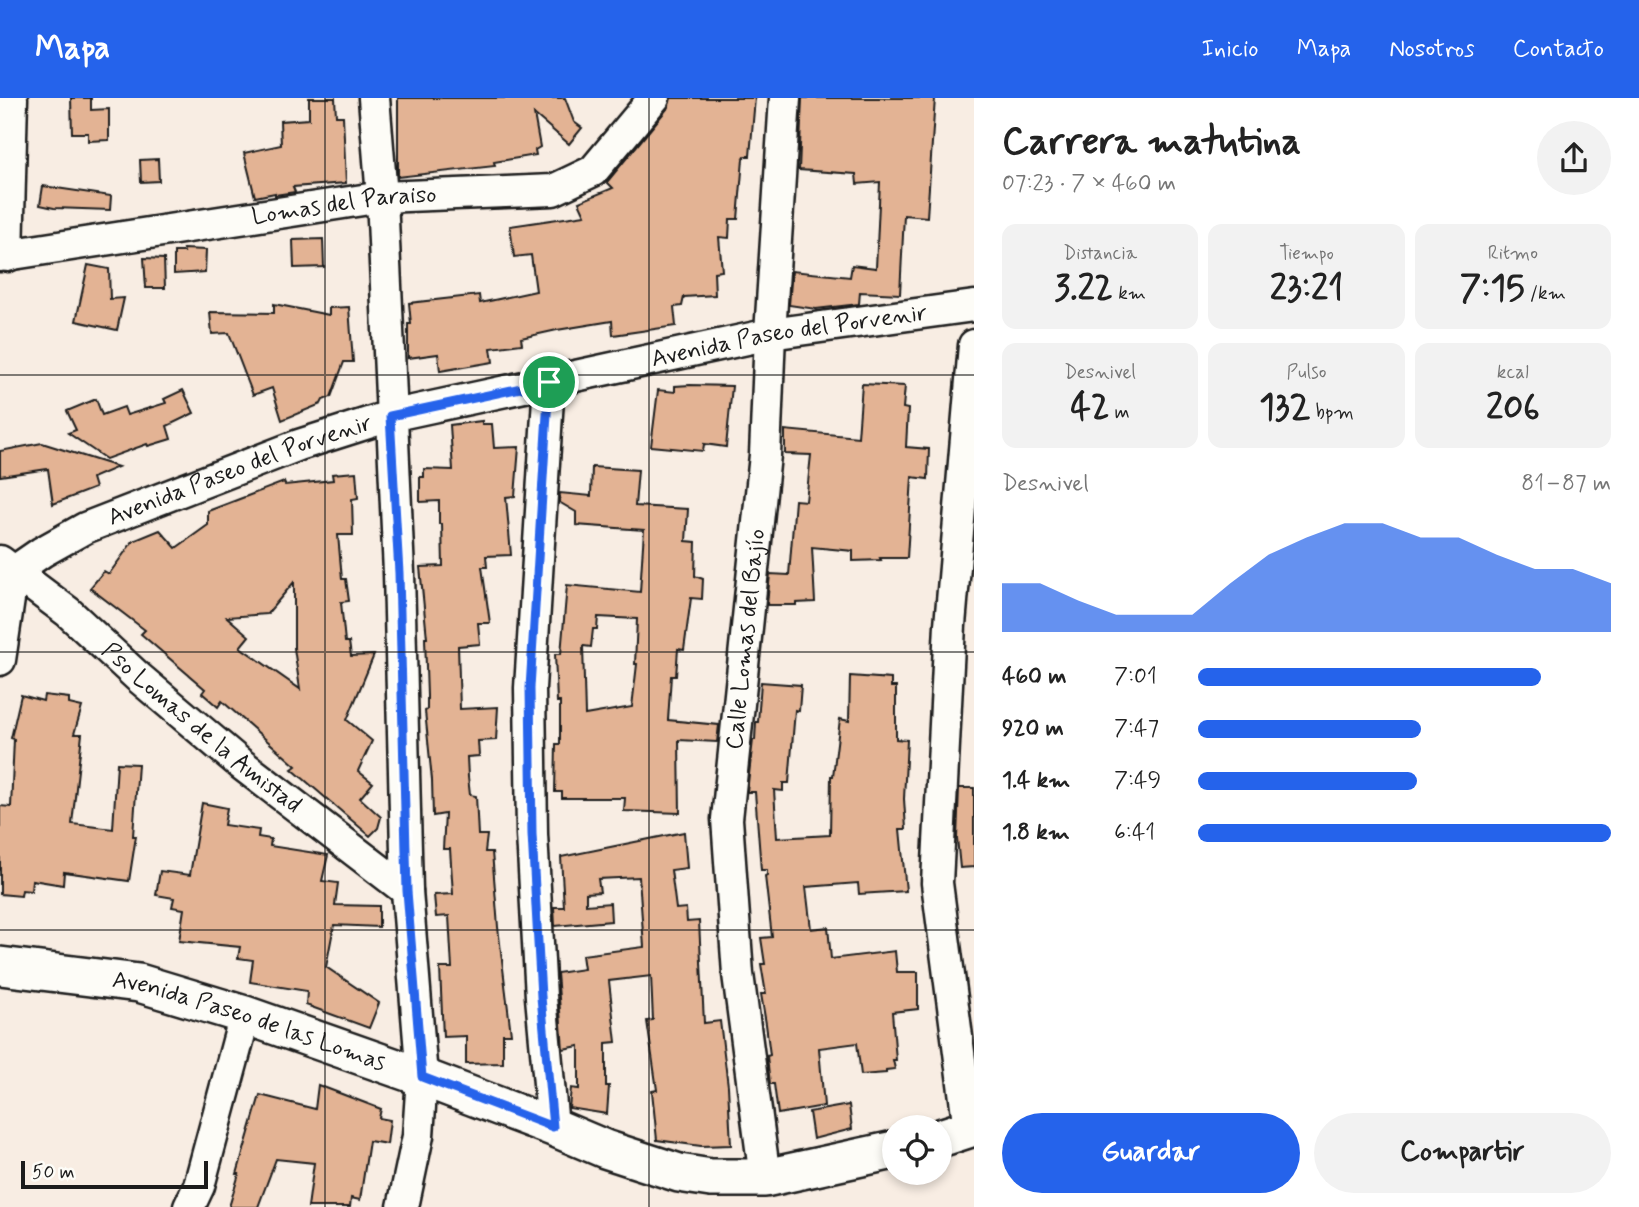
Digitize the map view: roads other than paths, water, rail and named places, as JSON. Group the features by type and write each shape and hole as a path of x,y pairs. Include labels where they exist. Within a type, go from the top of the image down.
{"street":[{"path":"4,256 12,98"},
{"path":"374,98 382,197 399,573 407,891 422,1077 418,1136 403,1207"},
{"name":"Lomas del Paraiso","path":"4,256 382,197 553,190 593,171 653,98"},
{"name":"Calle Lomas del Bajío","path":"765,1178 738,974 727,818 765,455 785,98"},
{"name":"Avenida Paseo del Porvenir","path":"6,566 43,552 85,528 299,444 390,416 770,334 974,306"},
{"path":"961,1131 937,883 950,625 974,345"},
{"path":"549,382 530,688 532,848 541,997 553,1127"},
{"path":"0,660 6,566"},
{"name":"Pso Lomas de la Amistad","path":"6,566 68,612 138,677 241,764 407,891"},
{"name":"Avenida Paseo de las Lomas","path":"0,966 139,983 245,1014 422,1077 605,1150 679,1173 712,1178 765,1178 882,1153"},
{"path":"189,1207 199,1186 245,1014"}]}
